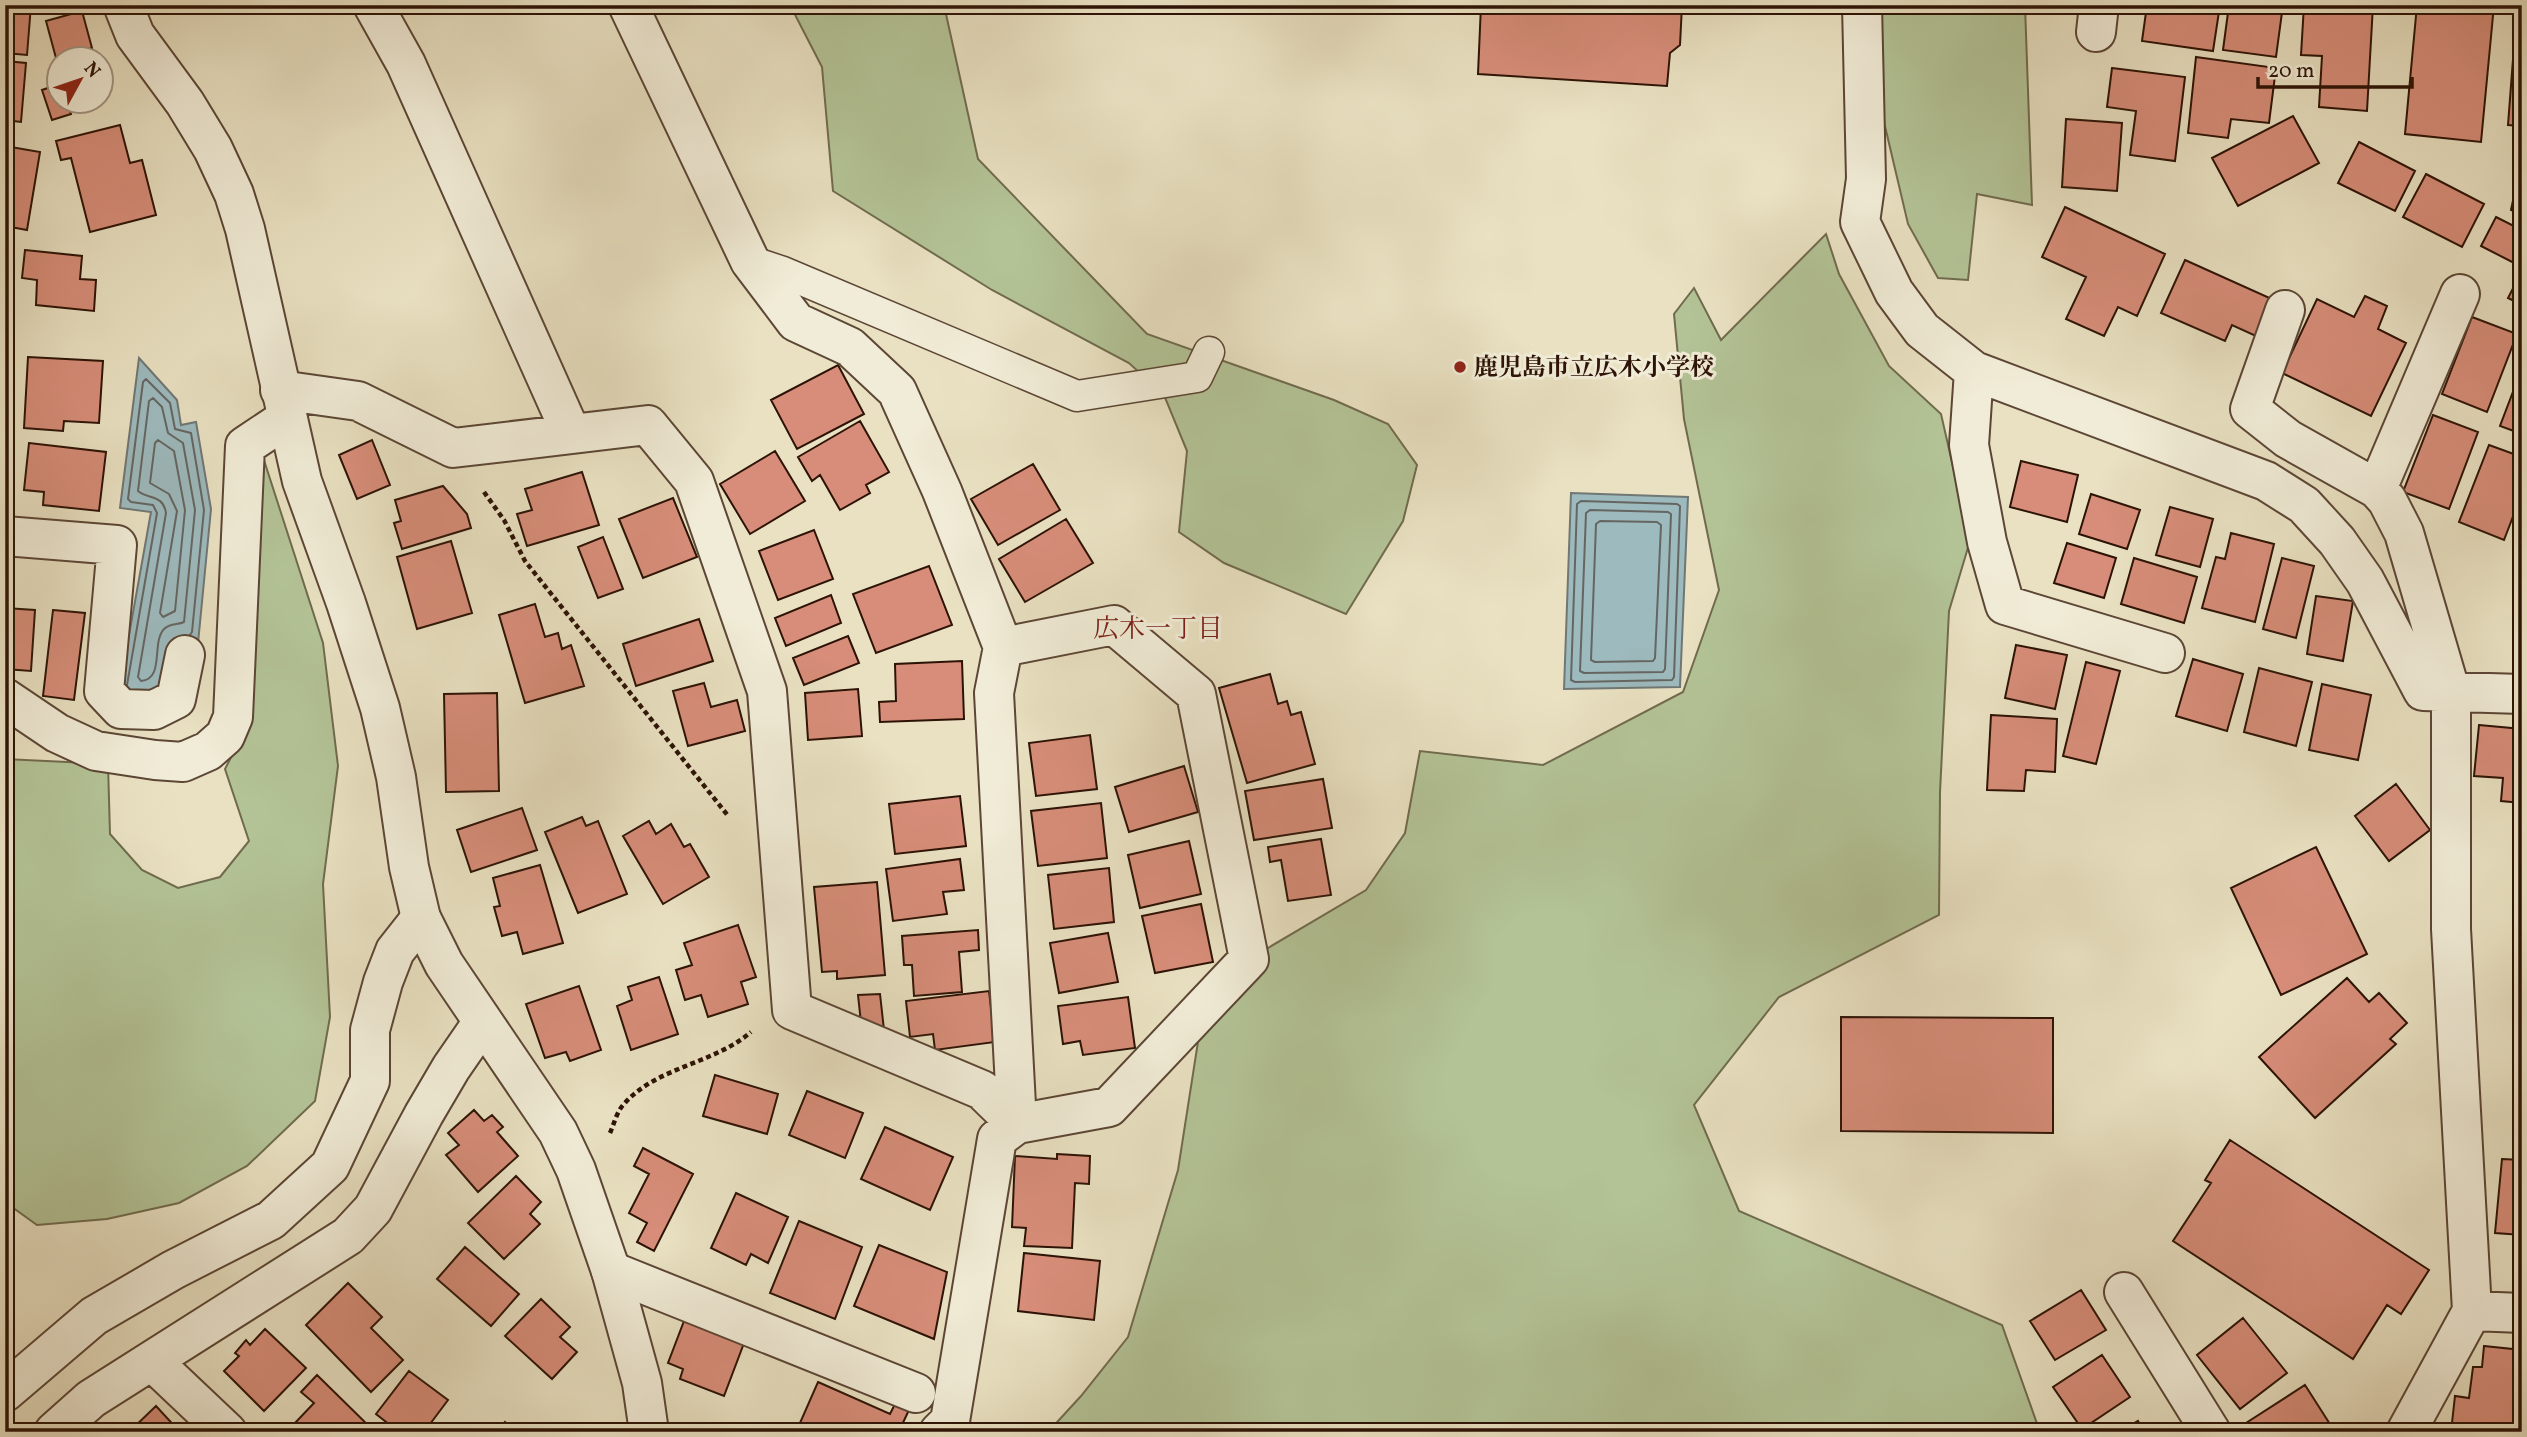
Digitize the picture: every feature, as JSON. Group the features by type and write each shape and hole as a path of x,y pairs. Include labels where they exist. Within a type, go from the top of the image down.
{"street":[{"path":"123,5 135,35 185,103 213,149 234,194 245,229 302,481 380,708 396,777 409,867 421,918 444,964 558,1132 576,1170 611,1271 642,1383 649,1432"},
{"path":"373,5 407,64 571,433"},
{"path":"628,5 750,261 796,322 850,346 897,391 942,491 1003,647 994,693 1017,1124"},
{"path":"1862,5 1866,179 1860,222 1894,292 1922,330 1974,371 2266,481 2304,505 2337,541 2365,581 2423,691 2451,694 2522,694"},
{"path":"2377,489 2460,294"},
{"path":"2285,310 2250,409 2288,439 2377,489 2387,500 2404,533 2451,694 2451,929 2472,1311 2406,1432"},
{"path":"1974,371 1969,445 1987,542 2005,605 2165,653"},
{"path":"5,698 57,733 96,751 183,762 208,751 225,736 233,717 245,446 284,404 358,401 453,449 648,425 694,481 766,691 792,1010 982,1090 1017,1124"},
{"path":"5,536 117,545 104,691 121,709 154,710 176,699 185,655"},
{"path":"939,1432 950,1421 997,1139 1017,1124 1109,1107 1248,959 1196,694 1114,625 1003,647"},
{"path":"5,1392 94,1316 173,1270 271,1220 330,1166 370,1081 370,1030 383,982 395,951 421,918"},
{"path":"54,1432 92,1399 348,1236 373,1209 430,1102 482,1023"},
{"path":"611,1271 916,1393"},
{"path":"2124,1292 2211,1432"},
{"path":"2472,1311 2522,1313"},
{"path":"152,1361 227,1432"}],"lane":[{"path":"750,261 783,272 1077,396 1197,377 1209,352"}],"path":[{"path":"453,449 504,520 525,561 730,818"},
{"path":"576,1170 607,1140 622,1105 645,1085 738,1044 760,1025 792,1010"}],"green space":[{"path":"790,5 944,5 978,159 1147,334 1334,400 1388,424 1417,465 1403,521 1346,614 1224,563 1179,532 1187,451 1164,395 1129,363 992,290 833,191 822,67"},
{"path":"1876,5 2025,5 2032,205 1977,194 1968,280 1938,278 1908,224 1884,122"},
{"path":"1826,234 1839,274 1889,366 1941,414 1970,541 1949,611 1940,792 1939,915 1779,997 1694,1105 1739,1211 2002,1325 2040,1432 1048,1432 1128,1337 1178,1170 1207,984 1366,890 1405,833 1420,751 1543,765 1683,692 1719,590 1684,419 1674,314 1694,288 1721,340"},
{"path":"262,454 323,643 338,766 323,884 330,1017 315,1101 247,1166 179,1203 107,1219 37,1225 5,1202 5,759 108,764 110,834 142,870 178,888 220,877 249,841 225,769 243,734"}],"water":[{"path":"139,358 177,400 181,425 196,422 211,509 198,643 168,682 153,696 119,691 151,512 120,508"},
{"path":"1571,493 1688,497 1680,687 1564,689"}],"building":[{"path":"5,5 31,5 27,55 5,53"},
{"path":"1481,5 1682,5 1680,45 1670,53 1667,86 1478,74"},
{"path":"2147,5 2220,5 2213,51 2142,41"},
{"path":"2229,5 2283,5 2276,57 2223,50"},
{"path":"2304,5 2373,5 2367,111 2319,107 2322,56 2301,55"},
{"path":"2417,5 2494,5 2481,142 2405,134"},
{"path":"82,11 91,46 53,46 46,21"},
{"path":"2196,57 2276,68 2269,123 2231,119 2228,138 2188,133"},
{"path":"2513,59 2522,60 2522,126 2508,125"},
{"path":"5,61 26,63 21,122 5,120"},
{"path":"2112,68 2185,77 2175,161 2130,155 2136,111 2107,107"},
{"path":"2293,116 2319,163 2238,206 2212,158"},
{"path":"2066,119 2122,123 2117,191 2062,187"},
{"path":"120,125 130,163 142,160 156,215 90,232 71,158 61,160 56,141"},
{"path":"2359,142 2415,171 2395,211 2338,183"},
{"path":"5,146 40,152 27,230 5,226"},
{"path":"2522,168 2522,215 2511,210"},
{"path":"2426,174 2484,204 2462,247 2403,217"},
{"path":"2065,207 2165,254 2137,316 2118,307 2104,336 2066,319 2086,277 2042,257"},
{"path":"2496,217 2522,230 2522,267 2481,246"},
{"path":"5,247 10,248 5,297"},
{"path":"25,250 82,256 80,279 96,280 94,311 36,305 37,280 22,278"},
{"path":"2185,260 2274,300 2258,337 2232,325 2225,341 2161,313"},
{"path":"2522,271 2522,305 2508,298"},
{"path":"2365,296 2387,306 2378,329 2406,343 2371,416 2282,373 2317,299 2354,317"},
{"path":"2472,317 2517,334 2487,412 2442,394"},
{"path":"28,357 103,361 99,423 64,421 63,431 24,428"},
{"path":"838,365 864,414 797,449 771,400"},
{"path":"2522,368 2522,434 2500,426"},
{"path":"2433,415 2478,432 2449,509 2403,492"},
{"path":"860,421 889,472 866,485 870,493 840,510 820,475 812,481 798,457"},
{"path":"372,440 390,485 357,499 339,455"},
{"path":"29,443 106,452 99,511 43,505 44,492 24,490"},
{"path":"2489,445 2522,457 2522,493 2504,540 2459,522"},
{"path":"775,451 805,501 750,534 720,484"},
{"path":"2021,461 2078,475 2067,522 2010,507"},
{"path":"1033,464 1060,510 998,545 971,499"},
{"path":"582,472 599,525 527,546 517,514 532,510 525,489"},
{"path":"443,486 467,514 471,528 402,549 394,523 401,521 395,500"},
{"path":"2091,494 2140,510 2127,549 2079,534"},
{"path":"673,498 697,557 643,578 619,519"},
{"path":"2170,507 2213,519 2200,567 2156,555"},
{"path":"1066,519 1093,563 1025,602 999,559"},
{"path":"814,530 833,579 778,600 759,551"},
{"path":"2231,533 2274,544 2255,622 2202,608 2216,557 2225,559"},
{"path":"603,537 623,589 598,598 578,547"},
{"path":"451,541 472,613 417,629 397,557"},
{"path":"2067,543 2116,558 2104,598 2054,583"},
{"path":"2134,558 2197,577 2184,623 2121,604"},
{"path":"2282,558 2314,566 2296,638 2263,629"},
{"path":"929,566 952,625 876,653 853,594"},
{"path":"831,595 841,623 786,646 775,618"},
{"path":"2316,596 2353,601 2343,661 2307,654"},
{"path":"535,604 545,637 558,633 562,649 571,645 584,686 525,703 499,615"},
{"path":"5,608 35,610 31,671 5,669"},
{"path":"53,610 85,613 74,700 43,696"},
{"path":"699,619 713,661 636,686 623,644"},
{"path":"848,636 859,663 804,685 793,658"},
{"path":"2016,645 2067,655 2055,709 2005,698"},
{"path":"2193,659 2243,674 2227,731 2176,716"},
{"path":"962,661 964,719 880,722 879,702 896,701 895,664"},
{"path":"2086,662 2120,671 2096,764 2063,756"},
{"path":"2259,668 2312,682 2296,746 2244,732"},
{"path":"1270,674 1278,704 1287,701 1291,715 1301,712 1315,764 1247,783 1219,688"},
{"path":"704,683 711,707 737,700 745,731 688,746 673,691"},
{"path":"2322,684 2371,695 2358,760 2309,750"},
{"path":"858,689 862,736 808,740 805,693"},
{"path":"497,693 499,791 446,792 444,694"},
{"path":"1991,715 2057,719 2055,772 2026,770 2024,791 1987,790"},
{"path":"2479,725 2522,729 2522,803 2501,801 2503,778 2474,776"},
{"path":"1090,735 1097,789 1036,796 1029,743"},
{"path":"1184,766 1198,812 1129,832 1115,787"},
{"path":"1323,779 1332,828 1254,840 1245,791"},
{"path":"2396,784 2430,830 2389,861 2355,816"},
{"path":"960,796 966,846 895,854 889,804"},
{"path":"1101,803 1107,858 1038,866 1031,811"},
{"path":"522,808 537,850 471,872 457,830"},
{"path":"582,817 586,826 598,821 627,894 578,913 545,832"},
{"path":"649,821 656,834 671,824 684,847 690,844 709,877 663,904 623,836"},
{"path":"1321,839 1331,895 1288,901 1281,860 1270,862 1268,847"},
{"path":"1189,841 1201,894 1140,908 1128,855"},
{"path":"2316,847 2367,954 2281,995 2231,888"},
{"path":"960,859 964,890 943,892 947,914 893,921 886,869"},
{"path":"540,865 563,943 523,954 517,932 502,936 494,907 500,906 493,878"},
{"path":"1109,868 1114,922 1054,929 1048,875"},
{"path":"877,882 885,975 837,979 837,971 822,972 814,887"},
{"path":"1201,904 1213,962 1155,973 1142,916"},
{"path":"738,925 756,977 741,982 748,1004 708,1017 701,995 685,1000 676,970 692,965 684,943"},
{"path":"978,930 979,950 959,952 962,992 914,996 912,965 904,965 902,936"},
{"path":"1108,933 1118,982 1059,993 1050,943"},
{"path":"659,977 678,1034 631,1050 617,1006 632,1000 628,987"},
{"path":"2347,978 2369,1002 2379,993 2407,1023 2390,1039 2396,1044 2315,1118 2259,1057"},
{"path":"579,986 601,1050 570,1061 566,1052 545,1058 526,1004"},
{"path":"989,991 995,1042 935,1050 933,1034 910,1037 906,1001"},
{"path":"880,994 884,1030 862,1032 858,995"},
{"path":"1128,997 1135,1048 1083,1055 1080,1041 1063,1044 1058,1006"},
{"path":"1841,1017 2053,1018 2053,1133 1841,1131"},
{"path":"715,1075 778,1094 767,1134 703,1116"},
{"path":"807,1091 863,1113 845,1158 789,1135"},
{"path":"474,1110 484,1121 492,1115 503,1127 497,1132 518,1156 478,1192 446,1155 459,1145 448,1133"},
{"path":"885,1127 953,1157 930,1210 861,1179"},
{"path":"2230,1140 2429,1270 2401,1314 2387,1305 2353,1359 2173,1241 2211,1183 2205,1180"},
{"path":"643,1148 693,1174 654,1251 637,1242 647,1223 629,1213 649,1174 634,1166"},
{"path":"1057,1154 1090,1156 1089,1184 1075,1183 1072,1248 1024,1246 1026,1228 1012,1227 1015,1156 1057,1159"},
{"path":"2502,1159 2522,1160 2522,1235 2495,1233"},
{"path":"516,1176 541,1202 530,1214 540,1224 504,1259 468,1223"},
{"path":"736,1193 788,1217 768,1263 751,1254 746,1265 711,1248"},
{"path":"799,1221 862,1247 835,1319 770,1293"},
{"path":"879,1245 947,1272 934,1339 854,1306"},
{"path":"465,1247 519,1294 491,1326 437,1279"},
{"path":"1024,1253 1100,1261 1094,1320 1018,1311"},
{"path":"348,1283 382,1317 371,1328 403,1360 371,1392 306,1325"},
{"path":"2081,1290 2106,1330 2055,1360 2030,1321"},
{"path":"541,1299 570,1327 560,1337 577,1352 552,1379 505,1336"},
{"path":"2243,1318 2287,1373 2240,1409 2197,1355"},
{"path":"684,1321 744,1343 724,1396 680,1379 683,1369 668,1363"},
{"path":"265,1329 306,1368 264,1411 224,1371 239,1356 235,1353 246,1340 250,1345"},
{"path":"2484,1346 2522,1350 2522,1432 2451,1432 2455,1396 2469,1398 2473,1367 2482,1367"},
{"path":"2102,1355 2130,1397 2082,1429 2053,1387"},
{"path":"409,1371 448,1400 424,1432 399,1432 376,1414"},
{"path":"317,1375 375,1432 302,1432 294,1424 314,1403 301,1392"},
{"path":"818,1382 890,1414 895,1404 909,1410 896,1432 796,1432"},
{"path":"2305,1385 2335,1432 2252,1432 2246,1423"},
{"path":"156,1406 180,1432 129,1432"},
{"path":"2138,1421 2144,1432 2119,1432"},
{"path":"505,1422 516,1432 496,1432"}],"place":[{"name":"鹿児島市立広木小学校","path":"1460,367"}],"district":[{"name":"広木一丁目","path":"1158,628"}]}
